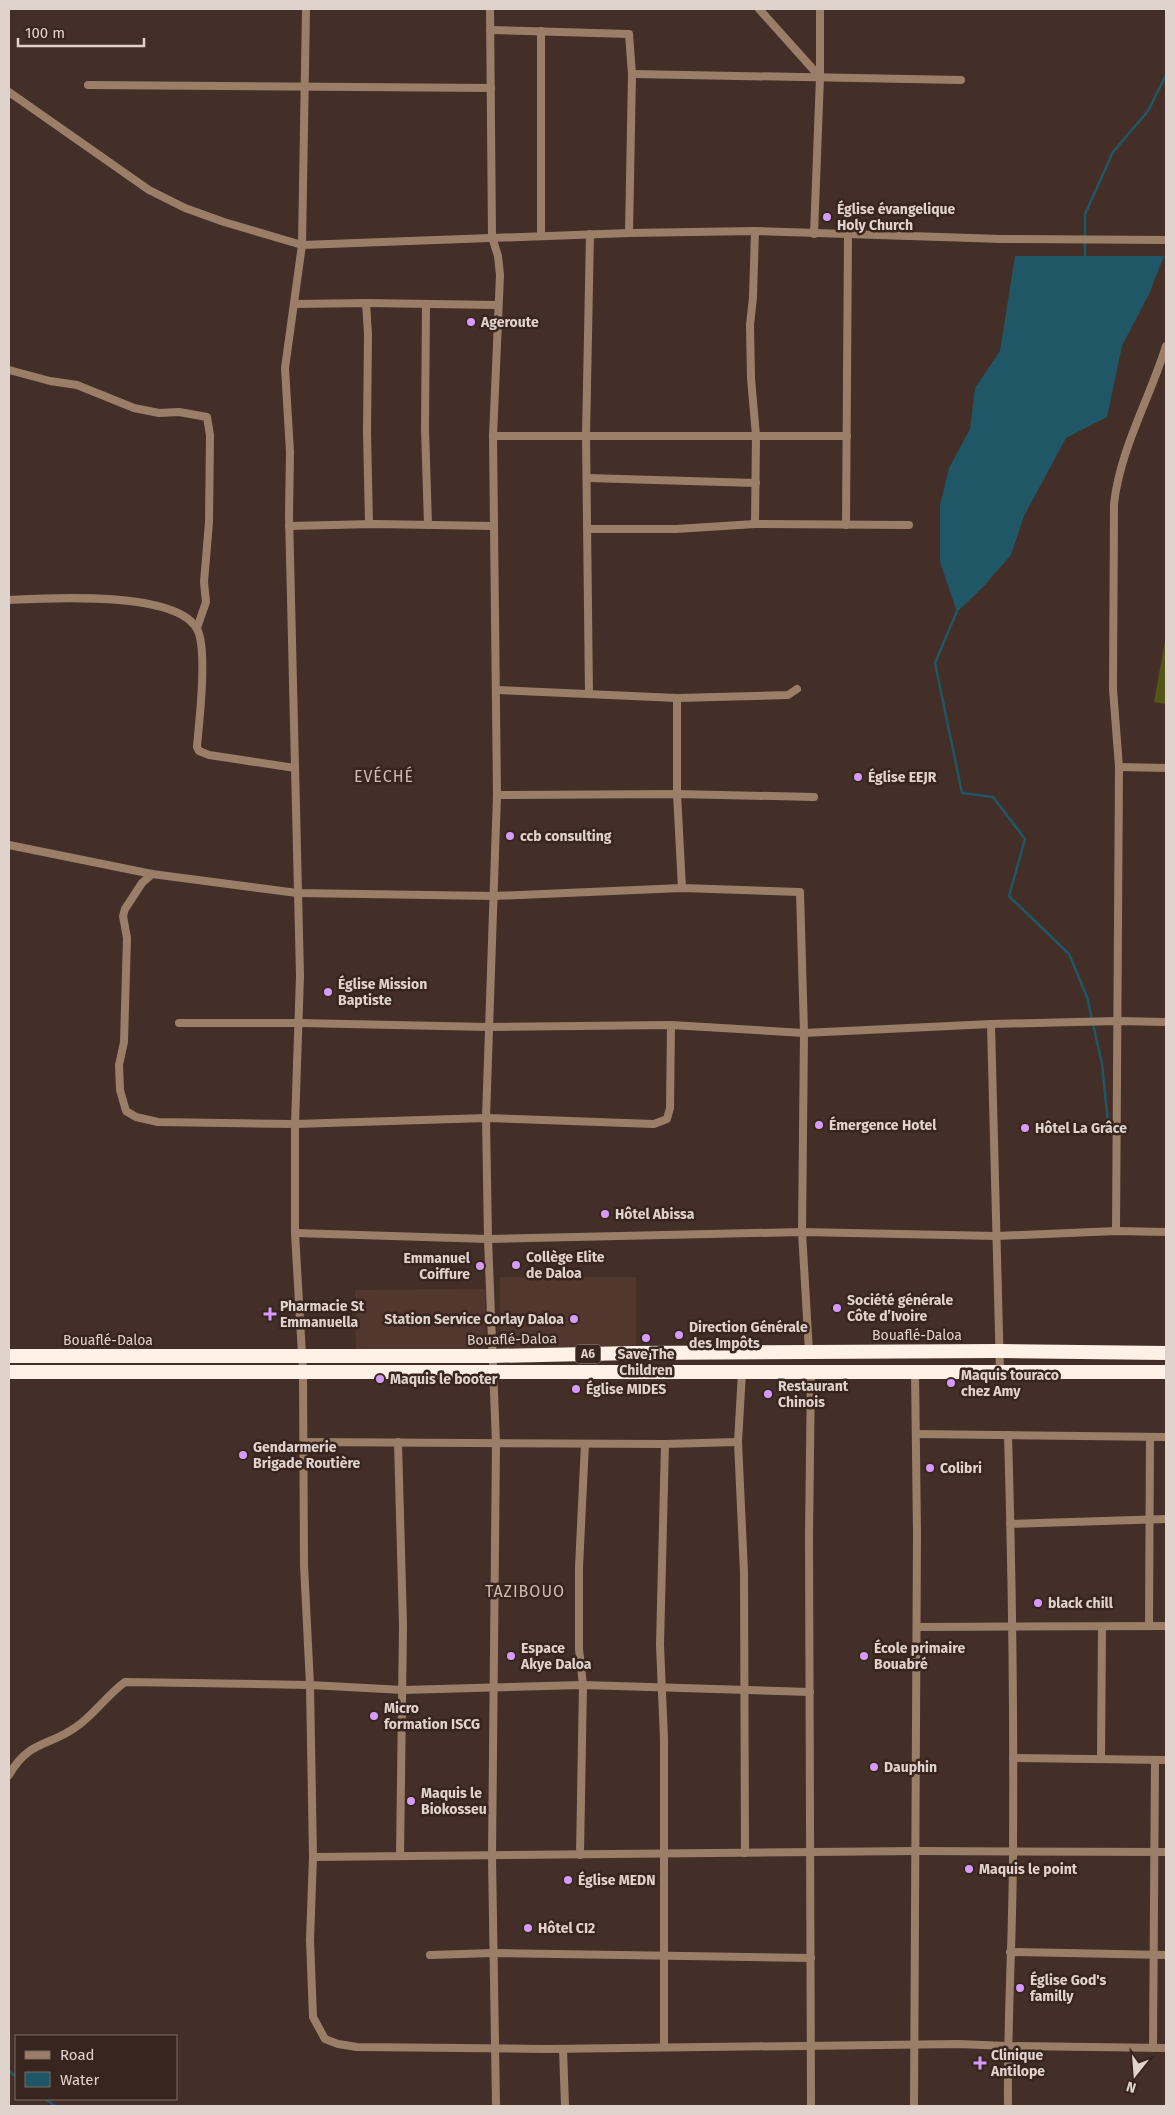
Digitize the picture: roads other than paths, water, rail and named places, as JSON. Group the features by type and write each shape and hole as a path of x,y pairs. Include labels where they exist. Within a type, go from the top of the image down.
{"highway":[{"name":"Bouaflé-Daloa","path":"9,1356 302,1357 999,1351 1166,1353"},
{"name":"A6","path":"9,1372 1166,1372"}],"street":[{"path":"306,9 302,245 285,368 290,452 289,526 300,1023 295,1124 295,1233 303,1372 304,1565 310,1685 312,1858 310,1940 313,2017 325,2038 338,2044 357,2047 563,2049 664,2046 959,2044 1166,2048"},
{"path":"490,9 492,237 498,256 500,275 493,436 497,690 496,795 486,1118 492,1372 496,1443 492,1856 496,2106"},
{"path":"759,9 820,77"},
{"path":"814,234 820,77 820,9"},
{"path":"490,30 629,34 632,74 629,233"},
{"path":"541,31 541,236"},
{"path":"632,74 961,80"},
{"path":"88,85 490,88"},
{"path":"9,92 149,190 185,208 224,222 302,245 492,237 755,231 1002,239 1166,240"},
{"path":"755,231 753,297 750,325 751,378 756,436 755,524"},
{"path":"589,694 589,529 586,436 590,234"},
{"path":"846,525 848,235"},
{"path":"366,303 368,334 367,432 369,524"},
{"path":"294,304 498,305"},
{"path":"426,304 425,428 428,525"},
{"path":"1116,1231 1119,767 1113,689 1113,540 1116,487 1166,346"},
{"path":"9,370 50,381 77,385 142,410 159,413 179,412 207,418 210,435 209,522 204,582 206,602 197,628 202,663 197,747 209,755 294,768"},
{"path":"493,436 847,436"},
{"path":"588,478 756,483"},
{"path":"289,526 369,524 494,526"},
{"path":"589,529 676,529 755,524 909,525"},
{"path":"9,600 91,597 152,605 175,612 197,628"},
{"path":"497,690 677,698 788,695 797,689"},
{"path":"677,698 677,794 682,888"},
{"path":"1119,767 1166,768"},
{"path":"496,795 677,794 814,797"},
{"path":"9,845 152,874 298,893 494,896 682,888 800,892 804,1033 802,1232 809,1352"},
{"path":"152,874 142,883 125,909 123,916 127,948 124,1042 119,1065 120,1090 126,1111 136,1117 158,1122 295,1124 486,1118 654,1124 667,1119 670,1108 671,1025"},
{"path":"180,1023 300,1023 488,1027 671,1025 804,1033 991,1024 1117,1021 1166,1022"},
{"path":"991,1024 1000,1372"},
{"path":"295,1233 488,1239 802,1232 997,1236 1116,1231 1166,1232"},
{"path":"914,2106 917,1627 917,1434 915,1371"},
{"path":"742,1372 738,1442 744,1572 745,1853"},
{"path":"811,1372 809,1536 811,2106"},
{"path":"917,1434 1166,1437"},
{"path":"1008,1435 1013,1758 1013,1852 1007,2046 1008,2106"},
{"path":"1149,1626 1150,1437"},
{"path":"304,1442 584,1444 738,1442"},
{"path":"398,1442 403,1690 400,1856"},
{"path":"580,1855 583,1685 579,1649 579,1567 584,1444"},
{"path":"664,2046 663,1686 660,1637 665,1444"},
{"path":"1010,1524 1166,1519"},
{"path":"917,1627 1166,1626"},
{"path":"1101,1759 1102,1627"},
{"path":"9,1775 25,1753 78,1726 124,1682 310,1685 403,1690 583,1685 810,1692"},
{"path":"1013,1758 1166,1760"},
{"path":"1153,2048 1155,1955 1154,1760"},
{"path":"312,1858 915,1851 1166,1852"},
{"path":"1010,1952 1166,1956"},
{"path":"430,1955 493,1953 811,1958"},
{"path":"563,2049 565,2106"}],"water":[{"path":"1015,256 1164,256 1149,294 1122,346 1107,417 1066,438 1024,516 1011,555 983,587 957,612 940,562 940,505 949,468 970,429 975,388 1000,351"}],"waterway":[{"path":"1085,258 1085,214 1113,152 1148,111 1166,75"},
{"path":"957,611 935,663 962,793 993,797 1025,839 1009,896 1069,954 1087,997 1102,1064 1109,1133"},
{"path":"9,2071 15,2076"},
{"path":"46,2100 55,2106"}],"place":[{"name":"Église évangelique Holy Church","path":"827,217"},
{"name":"Ageroute","path":"471,322"},
{"name":"Église EEJR","path":"858,777"},
{"name":"ccb consulting","path":"510,836"},
{"name":"Église Mission Baptiste","path":"328,992"},
{"name":"Émergence Hotel","path":"819,1125"},
{"name":"Hôtel La Grâce","path":"1025,1128"},
{"name":"Hôtel Abissa","path":"605,1214"},
{"name":"Collège Elite de Daloa","path":"516,1265"},
{"name":"Emmanuel Coiffure","path":"480,1266"},
{"name":"Société générale Côte d’Ivoire","path":"837,1308"},
{"name":"Pharmacie St Emmanuella","path":"270,1314"},
{"name":"Station Service Corlay Daloa","path":"574,1319"},
{"name":"Direction Générale des Impôts","path":"679,1335"},
{"name":"Save The Children","path":"646,1338"},
{"name":"Maquis le booter","path":"380,1379"},
{"name":"Maquis touraco chez Amy","path":"951,1383"},
{"name":"Église MIDES","path":"576,1389"},
{"name":"Restaurant Chinois","path":"768,1394"},
{"name":"Gendarmerie Brigade Routière","path":"243,1455"},
{"name":"Colibri","path":"930,1468"},
{"name":"black chill","path":"1038,1603"},
{"name":"Espace Akye Daloa","path":"511,1656"},
{"name":"École primaire Bouabré","path":"864,1656"},
{"name":"Micro formation ISCG","path":"374,1716"},
{"name":"Dauphin","path":"874,1767"},
{"name":"Maquis le Biokosseu","path":"411,1801"},
{"name":"Maquis le point","path":"969,1869"},
{"name":"Église MEDN","path":"568,1880"},
{"name":"Hôtel CI2","path":"528,1928"},
{"name":"Église God's familly","path":"1020,1988"},
{"name":"Clinique Antilope","path":"980,2063"}],"district":[{"name":"EVÉCHÉ","path":"384,776"},
{"name":"TAZIBOUO","path":"525,1591"}]}
